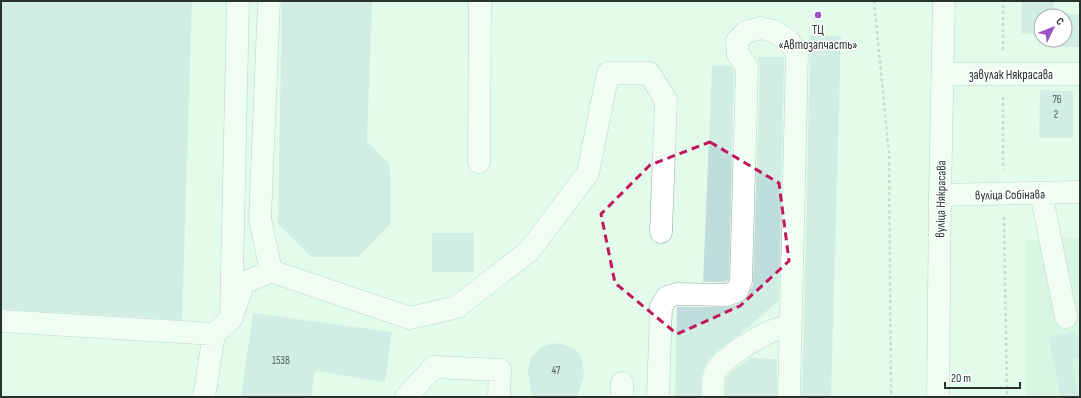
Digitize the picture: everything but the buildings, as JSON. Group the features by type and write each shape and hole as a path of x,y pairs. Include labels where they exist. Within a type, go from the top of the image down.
{"main road":[{"path":"231,319 238,1"},
{"path":"269,1 260,219 271,270"},
{"path":"479,162 480,1"},
{"name":"вуліца Някрасава","path":"938,397 944,1"},
{"path":"658,397 661,307 667,297 677,294 727,296 737,290 741,281 747,67 738,54 737,41 746,32 760,28 774,31 789,41 797,54 789,397"},
{"path":"204,397 214,334 231,319 244,283 271,270 410,318 457,307 529,251 588,173 608,73 649,73 666,100 661,232"},
{"name":"завулак Някрасава","path":"943,74 1080,74"},
{"name":"вуліца Собінава","path":"940,195 1080,192"},
{"path":"1041,193 1066,317"},
{"path":"1,321 214,334"},
{"path":"713,397 714,374 718,366 727,358 774,330 790,328"},
{"path":"406,397 434,367 500,370 499,397"}],"path":[{"path":"874,1 889,153 891,397"}],"highlighted area":[{"path":"710,142 779,183 789,261 740,306 677,334 615,283 601,214 650,165"}],"shaded area":[{"path":"1080,237 1080,397 1026,397 1026,241"}],"place":[{"name":"ТЦ «Автозапчасть»","path":"818,15"}]}
